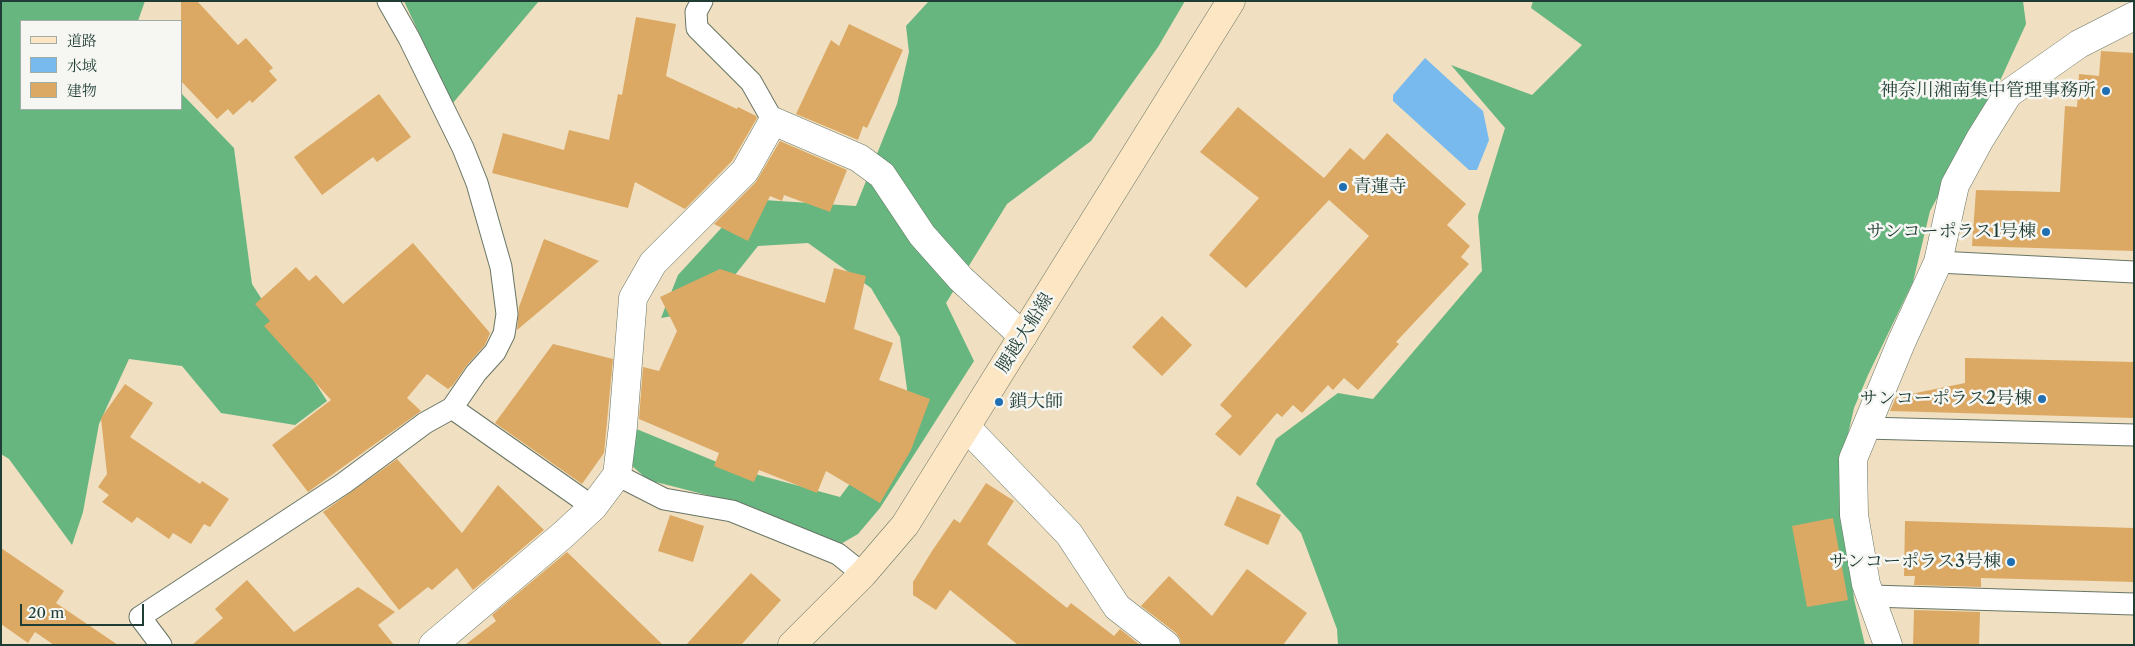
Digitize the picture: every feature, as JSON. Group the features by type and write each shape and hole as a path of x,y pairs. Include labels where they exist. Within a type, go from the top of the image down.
{"main road":[{"name":"腰越大船線","path":"792,645 863,574 905,525 1231,1"}],"street":[{"path":"1888,645 1866,584 1854,515 1853,458 1938,262 1955,185 1980,139 2008,94 2079,44 2134,16"},
{"path":"433,645 564,534 593,507 617,475 623,426 633,298 653,263 744,171 773,121 859,158 882,175 929,243 961,279 1023,336"},
{"path":"967,428 1069,534 1117,607 1166,645"}],"lane":[{"path":"161,645 140,617 344,483 426,423 452,408 476,373 495,352 504,334 507,314 501,267 477,183 463,148 410,38 388,1"},
{"path":"702,1 696,12 697,28 751,82 773,121"},
{"path":"1938,262 2134,272"},
{"path":"452,408 593,507"},
{"path":"1865,428 2134,435"},
{"path":"617,475 664,499 732,511 838,554 863,574"},
{"path":"1871,596 2134,604"}],"green space":[{"path":"1,1 145,1 138,20 20,20 20,110 182,110 182,94 234,148 252,284 327,401 295,425 221,413 182,366 129,359 99,424 83,512 72,545 9,459 1,454"},
{"path":"404,1 539,1 452,104"},
{"path":"929,1 1185,1 1158,47 1091,141 1007,204 946,303 974,361 880,508 858,534 839,545 746,505 648,480 631,465 634,428 729,467 840,497 909,404 900,337 871,288 808,243 758,246 707,310 661,318 678,275 748,199 856,206 897,104 909,52 906,26"},
{"path":"1533,1 2023,1 2026,24 1999,83 1930,211 1913,282 1854,408 1840,469 1854,599 1865,645 1338,645 1337,629 1301,533 1256,484 1276,439 1338,393 1373,399 1482,271 1478,216 1505,128 1451,65 1532,95 1582,45 1531,8"}],"water":[{"path":"1425,58 1483,111 1489,140 1477,170 1469,170 1393,101 1393,95"}],"building":[{"path":"181,1 197,1 238,45 246,38 273,68 269,71 277,80 252,103 250,100 233,115 228,109 217,119 182,82"},
{"path":"636,17 676,24 666,76 756,116 757,118 732,161 685,209 635,182 628,208 492,173 503,133 564,150 569,130 609,140 618,94 622,95"},
{"path":"849,24 903,50 867,128 863,126 858,140 796,114 831,40 839,46"},
{"path":"2101,51 2134,53 2134,251 1972,246 1976,190 2060,192 2065,106 2077,107 2079,74 2099,76"},
{"path":"379,94 411,137 377,162 373,157 322,195 294,157"},
{"path":"1238,107 1324,178 1350,148 1364,160 1387,133 1466,204 1447,225 1470,246 1461,257 1469,264 1396,342 1399,344 1358,390 1344,378 1333,390 1328,385 1302,413 1293,405 1282,417 1277,413 1240,456 1215,434 1232,416 1220,405 1369,236 1329,200 1246,288 1209,255 1259,198 1200,152"},
{"path":"780,141 847,170 830,212 784,195 782,201 770,196 748,241 714,224 756,182"},
{"path":"544,239 599,261 517,330 519,307"},
{"path":"413,243 490,333 485,345 448,389 427,374 407,398 421,411 308,492 272,445 331,400 264,326 270,321 255,304 296,267 309,281 316,275 343,304"},
{"path":"834,268 866,276 854,329 893,343 879,380 930,399 911,450 880,503 826,471 817,493 759,470 754,482 714,466 719,453 639,419 643,367 659,371 677,331 660,297 720,269 825,303"},
{"path":"1162,316 1192,345 1162,376 1132,347"},
{"path":"553,344 613,359 604,453 582,484 495,423"},
{"name":"サンコーポラス2号棟","path":"1965,358 2134,362 2134,418 1890,411 1896,397 1965,383"},
{"path":"125,384 153,403 130,437 200,484 202,481 229,499 210,527 204,524 191,544 173,533 169,539 137,517 132,523 102,502 109,495 98,487 107,474 101,418"},
{"path":"397,459 462,533 498,485 544,530 473,590 457,568 432,590 428,587 399,610 323,512"},
{"path":"986,483 1014,501 987,544 1067,608 1071,603 1114,636 1120,629 1140,645 1018,645 950,590 936,610 913,595 913,582 932,551 954,519 960,523"},
{"path":"1237,496 1281,515 1268,545 1224,525"},
{"path":"670,515 704,526 693,562 658,551"},
{"path":"1833,518 1848,600 1807,607 1792,526"},
{"name":"サンコーポラス3号棟","path":"1905,521 2134,528 2134,582 1981,578 1981,587 1914,585 1915,576 1904,576"},
{"path":"1,548 64,591 56,603 118,645 54,645 35,632 28,643 1,624"},
{"path":"567,552 663,645 465,645 496,621 492,615"},
{"path":"1247,569 1307,613 1283,645 1181,645 1176,633 1141,606 1169,576 1212,616"},
{"path":"751,573 781,600 741,645 686,645"},
{"path":"247,580 294,632 358,587 395,612 378,625 394,645 192,645 223,618 215,609"},
{"path":"1914,610 1980,612 1979,645 1913,645"}],"place":[{"name":"神奈川湘南集中管理事務所","path":"2106,91"},
{"name":"青蓮寺","path":"1343,187"},
{"name":"サンコーポラス1号棟","path":"2046,232"},
{"name":"サンコーポラス2号棟","path":"2042,399"},
{"name":"鎖大師","path":"999,402"},
{"name":"サンコーポラス3号棟","path":"2011,562"}]}
